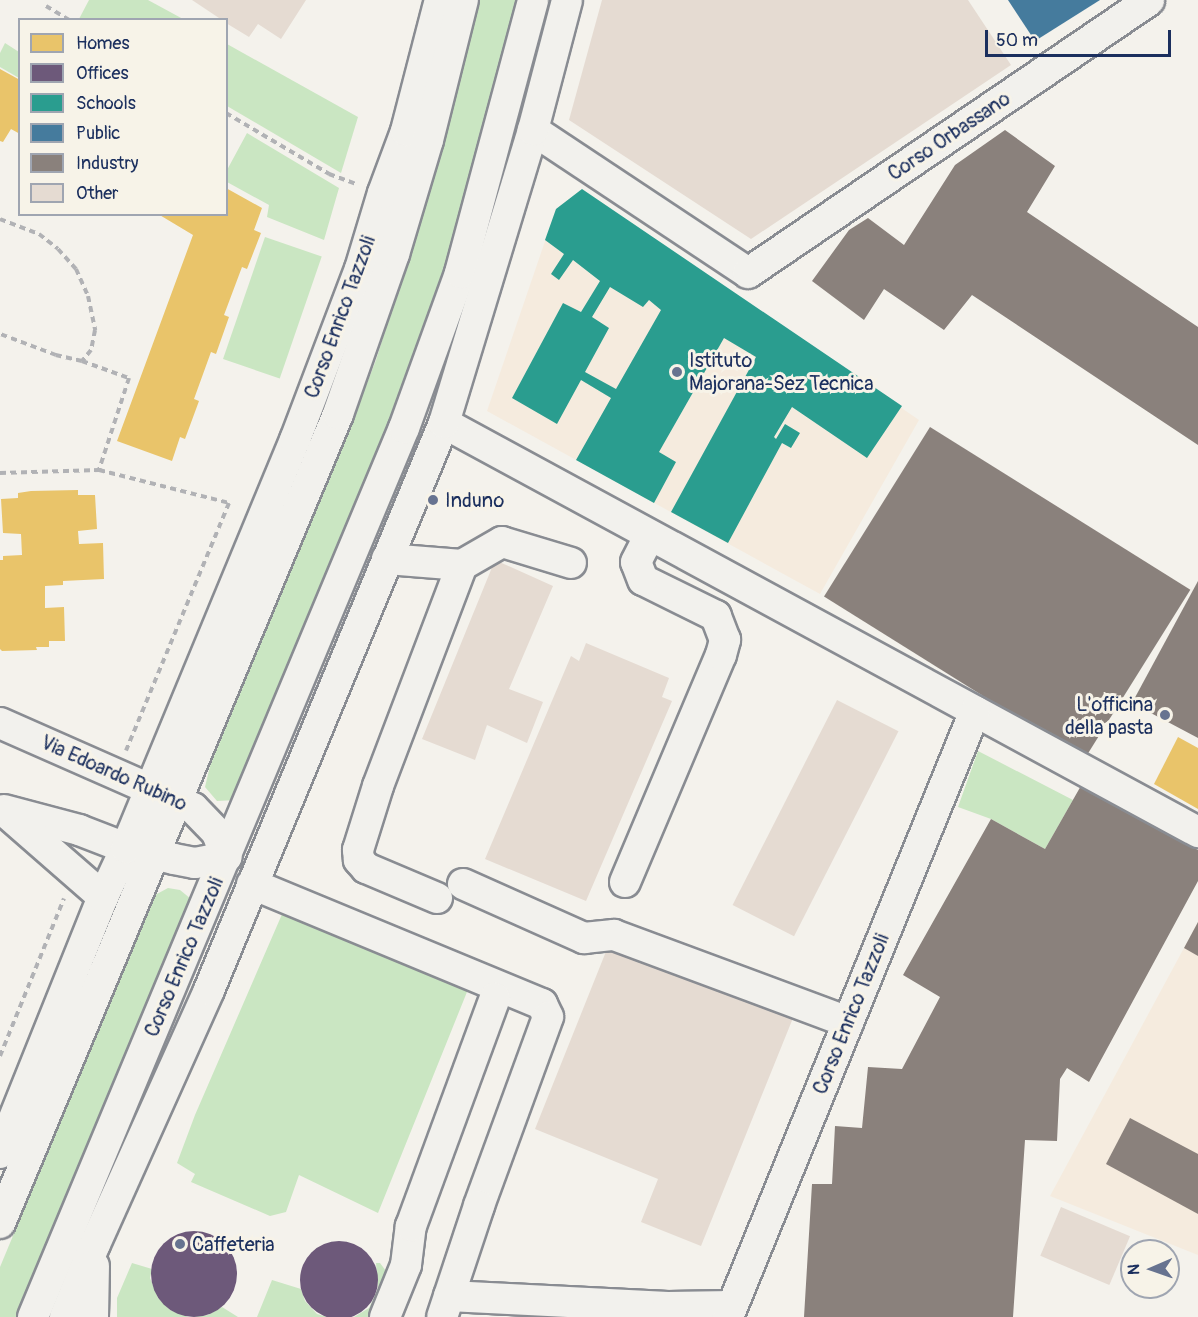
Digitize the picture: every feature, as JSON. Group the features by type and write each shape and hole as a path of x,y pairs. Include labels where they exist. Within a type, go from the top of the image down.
{"street":[{"name":"Corso Enrico Tazzoli","path":"0,1223 163,794 217,627 295,440 360,269 383,193 406,132 440,0"},
{"name":"Corso Enrico Tazzoli","path":"163,794 264,592 338,414 373,318 428,140 463,0"},
{"name":"Corso Enrico Tazzoli","path":"33,1317 404,428 449,304 475,219 533,0"},
{"name":"Corso Enrico Tazzoli","path":"65,1317 95,1244 209,990 444,423 533,130 567,0"},
{"name":"Corso Orbassano","path":"533,130 748,273 1149,0"},
{"name":"Corso Enrico Tazzoli","path":"475,219 480,304"},
{"path":"444,423 1198,832"},
{"path":"625,882 721,655 725,640 716,616 643,580 636,562 650,535"},
{"path":"334,596 387,559 462,565 502,542 571,563"},
{"path":"437,898 366,868 359,860 358,850 378,786 462,565"},
{"path":"217,627 264,592"},
{"name":"Corso Enrico Tazzoli","path":"730,1312 975,711"},
{"name":"Via Edoardo Rubino","path":"0,723 163,794 205,818 217,833 226,857"},
{"path":"2,808 79,830 140,851 195,863 226,857"},
{"path":"2,808 103,897"},
{"name":"Corso Enrico Tazzoli","path":"0,1153 103,897 140,851"},
{"path":"252,884 542,1004 548,1017 446,1307 730,1312"},
{"path":"463,884 584,938 614,935 848,1022"},
{"path":"385,1317 406,1265 411,1226 495,998"},
{"name":"Corso Enrico Tazzoli","path":"93,1317 95,1244"}],"path":[{"path":"46,6 66,18"},
{"path":"228,114 328,174 352,182"},
{"path":"0,219 39,234 58,249 76,269 88,296 95,330 91,350 82,361"},
{"path":"0,334 129,378 99,470"},
{"path":"0,473 99,470 230,503 116,773"},
{"path":"0,1056 75,871"}],"shaded area":[{"name":"Istituto Majorana-Sez Tecnica","path":"582,189 919,420 820,594 487,411 556,209"},
{"path":"1198,922 1198,1255 1180,1248 1180,1239 1158,1239 1050,1196"}],"green space":[{"path":"89,0 148,0 181,18 80,18"},
{"path":"480,0 522,0 483,155 415,374 236,800 217,801 205,787 210,766 376,360 443,145"},
{"path":"5,43 18,51 18,77 0,67 0,53"},
{"path":"228,45 358,117 341,173 228,107"},
{"path":"247,133 339,188 324,240 267,217 269,205 228,183 228,168"},
{"path":"265,237 322,257 280,379 223,359"},
{"path":"978,751 1073,800 1045,849 991,819 958,807"},
{"path":"168,888 180,890 191,899 193,911 24,1317 0,1317 0,1267 155,895"},
{"path":"286,905 471,982 378,1213 299,1175 286,1212 270,1216 191,1182 195,1174 177,1163 195,1115"},
{"path":"132,1263 152,1269 150,1278 158,1298 170,1310 188,1317 117,1317 117,1298"},
{"path":"376,1263 380,1263 392,1279 377,1317 354,1317 369,1308 378,1289"},
{"path":"272,1280 301,1289 305,1301 317,1314 327,1317 257,1317"},
{"path":"222,1307 238,1317 188,1317 208,1315"}],"building: Homes":[{"path":"0,69 18,79 18,133 11,129 3,142 0,141"},
{"path":"228,189 262,208 254,230 261,233 247,269 242,267 224,315 229,317 216,354 211,352 194,399 199,401 185,439 180,437 172,461 117,441 193,235 161,216 228,216"},
{"path":"78,490 78,495 95,495 97,529 78,531 79,544 103,543 104,579 63,581 63,585 45,586 45,608 64,607 65,641 49,641 49,647 36,647 37,650 2,651 0,649 0,560 3,560 3,556 22,555 21,534 3,533 1,499 18,498 18,493 31,491"},
{"path":"1178,737 1198,748 1198,809 1154,784"}],"building: Offices":[{"path":"194,1231 210,1235 224,1244 233,1258 237,1274 233,1290 224,1304 210,1313 194,1317 178,1313 164,1304 155,1290 151,1274 155,1258 164,1244 178,1235"},
{"path":"331,1241 347,1241 361,1247 372,1258 378,1272 378,1288 372,1302 361,1313 349,1318 329,1318 317,1313 306,1302 300,1288 300,1272 306,1258 317,1247"}],"building: Schools":[{"path":"582,189 902,406 867,458 792,407 774,437 776,439 785,424 800,433 791,448 782,443 728,543 671,512 756,357 724,338 659,452 676,462 654,503 576,460 611,398 581,380 557,424 512,398 563,303 581,312 600,281 573,260 559,280 551,274 564,254 545,240 556,209","holes":["610,287 643,307 649,300 661,310 616,389 585,372 609,328 592,317"]}],"building: Public":[{"path":"1008,0 1100,0 1035,41"}],"building: Industry":[{"path":"1005,130 1055,166 1027,212 1198,327 1198,445 972,295 944,330 884,289 864,320 812,281 849,230 868,218 904,245 955,165"},
{"path":"930,427 1190,590 1084,759 824,597"},
{"path":"1198,581 1198,738 1132,703"},
{"path":"1082,784 1198,850 1198,881 1089,1082 1067,1068 1060,1079 1057,1141 1025,1140 1013,1317 804,1317 812,1184 832,1184 835,1126 862,1128 868,1067 902,1069 940,997 903,975 991,819 1045,849"},
{"path":"1198,922 1198,956 1184,948"},
{"path":"1130,1118 1198,1154 1198,1214 1106,1164"}],"building: Other":[{"path":"192,0 306,0 281,39 258,24 249,37 228,24 228,18 219,18"},
{"path":"602,0 968,0 1011,65 751,239 569,120"},
{"path":"495,560 553,586 509,689 543,702 527,743 487,725 475,760 422,739"},
{"path":"586,643 669,678 662,697 672,701 586,901 485,859 571,656 579,661"},
{"path":"837,700 898,731 794,936 733,905"},
{"path":"609,944 793,1018 701,1246 641,1222 658,1179 535,1129"},
{"path":"1061,1207 1130,1236 1129,1239 1120,1239 1120,1260 1109,1285 1040,1256"}],"place":[{"name":"Istituto Majorana-Sez Tecnica","path":"677,372"},
{"name":"Induno","path":"433,500"},
{"name":"L'officina della pasta","path":"1165,715"},
{"name":"Caffeteria","path":"180,1244"}]}
